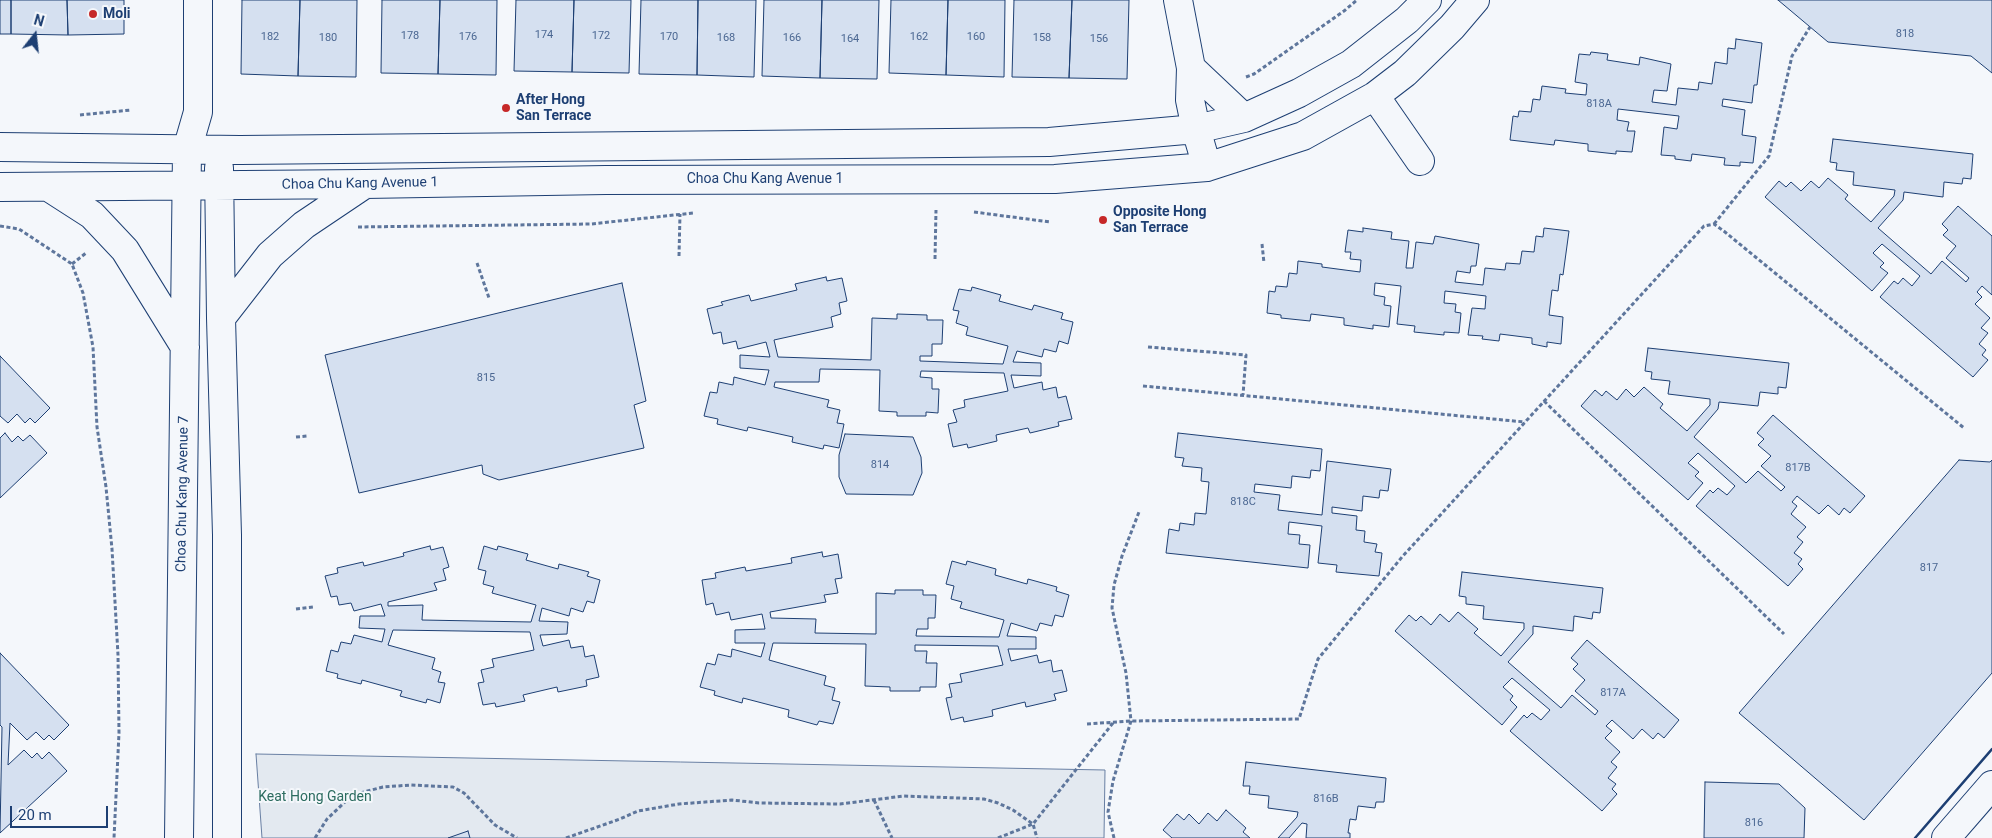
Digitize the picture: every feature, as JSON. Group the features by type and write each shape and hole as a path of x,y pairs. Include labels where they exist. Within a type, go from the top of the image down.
{"street":[{"path":"198,0 198,112 219,150 227,535 227,838"},
{"path":"1178,0 1191,68 1190,100 1207,167"},
{"path":"0,147 219,150 1049,142 1196,129 1244,118 1299,93 1351,64 1407,20 1428,0"},
{"name":"Choa Chu Kang Avenue 1","path":"0,187 50,188 616,180 1055,179 1207,167 1303,136 1376,96 1405,72 1452,27 1475,0"},
{"path":"1191,68 1210,88 1244,118"},
{"path":"1376,96 1420,160"},
{"name":"Choa Chu Kang Avenue 7","path":"179,838 187,150 198,112"},
{"path":"221,318 270,255 304,225 365,184"},
{"path":"50,188 92,215 125,250 184,348"},
{"path":"1946,838 1992,785"}],"path":[{"path":"1210,88 1254,74 1344,12 1357,0"},
{"path":"1087,724 1131,721 1299,719 1318,659 1402,557 1704,226 1714,224 1769,156 1792,56 1810,27"},
{"path":"935,259 936,208"},
{"path":"965,211 1050,222"},
{"path":"354,227 591,224 700,212"},
{"path":"679,256 680,214"},
{"path":"1714,224 1964,428"},
{"path":"0,226 19,229 72,264 83,292 93,347 97,427 106,487 112,549 118,655 119,733 114,838"},
{"path":"1262,244 1264,263"},
{"path":"477,262 489,298"},
{"path":"1148,347 1246,354 1243,395"},
{"path":"1143,386 1525,422"},
{"path":"1544,401 1784,634"},
{"path":"296,437 306,436"},
{"path":"1114,838 1108,812 1114,781 1131,721 1126,673 1112,608 1114,585 1122,556 1139,512"},
{"path":"296,609 313,607"},
{"path":"998,838 1033,824 1113,722"},
{"path":"315,838 327,819 346,802 360,793 382,787 411,785 453,787 464,793 495,825 517,838"},
{"path":"566,838 620,819 638,810 679,804 732,800 759,803 840,804 904,796 984,799 1013,810 1033,824 1038,838"},
{"path":"874,800 892,838"}],"green space":[{"name":"Keat Hong Garden","path":"256,754 1105,770 1104,838 262,838"}],"building":[{"path":"0,0 11,0 11,34 0,34"},
{"path":"11,0 67,0 68,35 11,34"},
{"path":"67,0 124,0 124,34 68,35"},
{"path":"242,0 300,0 298,76 241,74"},
{"path":"300,0 357,0 356,77 298,76"},
{"path":"382,0 440,0 438,74 381,73"},
{"path":"440,0 497,0 496,75 438,74"},
{"path":"516,0 574,0 572,72 514,71"},
{"path":"574,0 631,0 629,73 572,72"},
{"path":"641,0 698,0 697,75 639,74"},
{"path":"698,0 756,0 754,77 697,75"},
{"path":"764,0 822,0 820,78 762,76"},
{"path":"822,0 879,0 877,79 820,78"},
{"path":"891,0 948,0 946,75 889,73"},
{"path":"948,0 1005,0 1004,77 946,75"},
{"path":"1014,0 1072,0 1069,78 1012,77"},
{"path":"1072,0 1129,0 1127,79 1069,78"},
{"path":"1778,0 1992,0 1992,73 1971,56 1828,42"},
{"path":"1736,39 1762,43 1757,85 1754,85 1752,103 1723,99 1722,106 1745,110 1742,135 1756,137 1753,163 1740,162 1740,166 1724,165 1725,158 1692,154 1691,161 1675,159 1675,156 1661,155 1664,127 1677,129 1679,116 1618,109 1617,120 1629,122 1627,131 1635,131 1632,152 1616,151 1616,154 1588,151 1588,144 1555,140 1554,145 1510,140 1513,116 1518,117 1519,111 1531,112 1533,99 1540,100 1542,86 1566,89 1565,93 1586,95 1587,84 1575,82 1579,54 1590,55 1591,52 1608,54 1607,60 1639,65 1640,57 1671,64 1667,91 1654,90 1652,102 1676,105 1678,88 1698,90 1699,82 1712,84 1715,62 1727,64 1728,48 1735,49"},
{"path":"1833,139 1973,154 1971,179 1963,178 1962,184 1944,182 1943,197 1904,192 1903,200 1878,228 1931,274 1942,261 1966,282 1969,278 1946,258 1956,246 1943,235 1948,230 1942,224 1958,206 1992,236 1992,295 1982,286 1977,292 1982,297 1975,304 1990,318 1981,328 1988,333 1979,344 1986,350 1982,355 1988,360 1973,377 1880,297 1894,281 1898,284 1903,278 1912,286 1920,276 1882,244 1873,253 1884,263 1880,267 1888,273 1872,291 1765,197 1779,181 1786,187 1791,182 1801,191 1811,181 1819,188 1828,178 1848,195 1845,199 1871,222 1894,196 1895,190 1853,185 1854,172 1836,170 1837,163 1830,162"},
{"path":"1363,228 1392,232 1391,239 1409,241 1406,268 1413,268 1416,242 1433,244 1435,236 1479,244 1476,266 1471,266 1470,273 1457,271 1455,282 1483,285 1485,268 1505,270 1506,263 1520,264 1522,251 1534,252 1536,236 1543,237 1544,228 1569,231 1563,275 1560,274 1558,291 1552,290 1549,315 1563,317 1561,344 1547,342 1547,347 1532,344 1532,338 1500,334 1499,341 1482,339 1483,336 1468,335 1472,308 1485,309 1486,296 1445,291 1444,303 1456,304 1455,312 1461,313 1459,333 1444,332 1444,335 1414,332 1415,326 1397,324 1401,286 1375,283 1374,295 1385,297 1384,305 1391,306 1389,327 1373,325 1373,329 1344,325 1344,318 1311,314 1310,321 1281,318 1281,315 1267,313 1269,291 1275,292 1276,286 1287,287 1289,273 1297,274 1298,261 1322,264 1322,267 1360,272 1361,260 1350,259 1351,252 1345,252 1348,230 1363,232"},
{"path":"826,277 827,281 842,278 847,301 839,303 841,314 831,317 833,327 774,340 778,357 871,360 872,318 897,319 897,314 927,315 927,320 943,320 942,344 932,344 932,356 920,356 920,361 1003,364 1008,346 966,335 968,327 956,323 959,311 953,310 959,289 971,291 972,287 1001,295 999,301 1032,310 1034,305 1063,313 1061,319 1073,322 1068,344 1059,341 1056,352 1044,349 1042,357 1017,351 1013,362 1041,363 1041,376 1011,375 1014,388 1042,382 1043,390 1056,387 1058,398 1066,396 1072,419 1058,422 1059,426 1030,433 1028,428 996,435 997,441 968,448 967,444 953,447 948,424 957,422 953,410 965,407 964,400 1008,391 1004,373 921,371 920,377 932,378 932,389 939,389 938,413 926,412 926,416 897,416 897,412 879,411 880,370 820,369 819,382 775,382 774,387 829,400 827,407 840,410 837,423 844,424 839,448 824,445 823,449 792,442 793,437 748,427 747,431 717,424 718,419 704,416 710,392 717,393 719,382 733,385 734,377 765,385 769,370 740,368 740,355 770,357 766,342 738,349 736,341 723,344 721,332 713,334 707,309 723,305 721,302 749,295 751,301 797,290 795,284"},
{"path":"622,283 646,401 634,405 644,448 499,480 483,474 482,465 359,493 325,355"},
{"path":"1648,348 1789,363 1786,388 1778,387 1778,394 1760,392 1758,406 1719,402 1718,409 1694,437 1746,483 1758,471 1781,491 1785,487 1761,466 1771,456 1758,445 1764,439 1757,433 1773,415 1865,496 1850,513 1844,508 1839,515 1828,505 1819,514 1797,496 1792,502 1797,506 1791,514 1806,527 1797,537 1803,542 1794,553 1802,559 1798,564 1803,569 1788,586 1696,506 1710,490 1713,493 1718,488 1727,495 1735,486 1698,453 1688,463 1699,472 1695,476 1703,483 1688,500 1581,406 1595,390 1602,396 1606,391 1617,400 1626,389 1634,397 1644,387 1663,404 1660,408 1687,431 1710,405 1710,399 1668,394 1670,381 1651,379 1652,372 1645,371"},
{"path":"0,356 50,408 35,423 30,418 25,423 17,414 8,423 0,416"},
{"path":"5,433 12,442 18,436 23,441 30,435 47,453 0,498 0,438"},
{"path":"1178,433 1322,449 1320,471 1311,470 1310,478 1292,476 1291,488 1255,484 1254,492 1280,495 1278,510 1322,515 1327,461 1391,469 1388,491 1380,490 1379,498 1363,496 1362,511 1332,507 1332,513 1357,516 1356,530 1365,531 1364,542 1377,544 1375,552 1382,553 1379,576 1336,572 1337,565 1318,563 1322,526 1289,522 1288,534 1300,535 1299,544 1310,545 1308,568 1166,553 1169,529 1179,531 1180,523 1194,525 1195,513 1206,514 1209,482 1201,481 1202,468 1182,466 1184,458 1175,457"},
{"path":"845,434 913,437 921,457 922,473 913,495 846,494 839,477 839,455"},
{"path":"1959,460 1990,462 1992,460 1992,673 1864,820 1739,713"},
{"path":"430,546 431,550 443,547 449,567 443,569 446,580 434,583 437,590 388,602 388,606 423,605 422,620 531,622 536,605 492,593 494,587 483,584 486,571 478,569 484,546 497,550 498,546 528,554 526,560 558,569 559,564 589,572 587,576 600,580 594,603 587,601 583,612 571,608 569,616 542,608 539,621 568,622 567,634 540,635 543,646 569,640 571,648 583,646 585,657 594,655 599,677 586,680 587,686 558,692 557,687 523,695 525,701 496,707 495,703 483,705 478,683 484,682 481,670 494,667 492,659 534,650 530,632 393,630 388,645 435,658 432,669 441,672 438,682 445,683 440,703 427,699 426,703 400,696 402,691 362,680 361,684 337,678 338,674 326,671 331,650 338,652 341,642 351,644 354,635 382,642 385,629 359,628 360,616 385,616 381,604 354,611 351,603 339,605 337,596 331,597 325,576 338,573 337,568 363,562 364,566 404,556 403,553"},
{"path":"822,552 823,557 838,554 842,578 835,579 838,593 824,595 826,602 770,612 771,618 816,619 815,633 876,634 876,593 895,594 895,590 923,590 923,595 936,595 935,618 928,618 928,629 917,629 916,636 999,637 1004,620 960,608 962,602 951,599 954,586 946,584 952,561 966,565 967,561 996,569 995,575 1027,584 1028,579 1057,587 1056,591 1069,595 1063,617 1055,615 1052,626 1040,623 1037,631 1011,623 1007,636 1036,637 1036,649 1008,649 1011,661 1037,655 1039,663 1051,660 1053,672 1062,670 1067,691 1054,694 1056,700 1026,707 1025,702 992,710 993,716 964,722 963,717 951,720 946,698 952,697 949,684 962,682 960,674 1003,665 998,646 915,645 915,651 927,651 926,663 937,663 936,687 920,687 920,691 890,691 890,687 865,686 866,644 773,643 769,660 826,676 824,685 835,688 832,700 840,702 833,724 819,721 817,725 788,717 789,710 743,698 742,703 714,695 715,691 700,687 707,663 715,665 718,654 731,657 732,649 761,657 765,643 735,643 735,630 765,629 762,614 731,620 729,612 716,615 713,603 706,605 702,580 716,578 715,573 745,567 746,571 792,563 791,558"},
{"path":"1462,572 1603,588 1600,613 1593,612 1592,619 1574,616 1573,631 1533,626 1533,634 1508,662 1561,708 1572,695 1595,715 1598,711 1575,691 1585,680 1573,669 1578,664 1571,658 1587,640 1679,720 1664,738 1658,733 1653,739 1642,729 1633,739 1612,720 1606,726 1612,731 1605,738 1620,752 1611,762 1617,767 1608,778 1616,784 1612,789 1617,794 1602,811 1510,731 1524,715 1527,718 1532,713 1541,720 1550,710 1512,678 1503,687 1513,696 1510,700 1517,707 1502,725 1395,631 1409,615 1416,621 1421,616 1431,625 1440,614 1449,622 1458,612 1478,629 1474,633 1501,656 1524,629 1524,623 1483,619 1484,606 1466,604 1466,597 1459,596"},
{"path":"0,653 69,725 54,740 49,735 44,740 36,732 27,740 10,723 8,765 24,750 32,758 37,753 42,759 49,752 67,771 0,833 2,727 0,725"},
{"path":"1246,762 1386,778 1384,802 1376,802 1375,808 1358,806 1356,820 1350,819 1348,833 1350,833 1350,838 1306,838 1307,824 1302,823 1289,838 1278,838 1297,817 1298,812 1268,808 1269,796 1249,794 1250,786 1243,786"},
{"path":"1705,782 1779,784 1805,808 1804,838 1704,838"},
{"path":"1226,810 1246,828 1243,832 1250,838 1172,838 1163,830 1177,814 1184,820 1189,814 1199,824 1208,813 1217,821"},
{"path":"468,831 470,838 448,838"}],"wall":[{"path":"1915,838 1992,749"}],"place":[{"name":"Moli","path":"93,14"},
{"name":"After Hong San Terrace","path":"506,108"},
{"name":"Opposite Hong San Terrace","path":"1103,220"}]}
